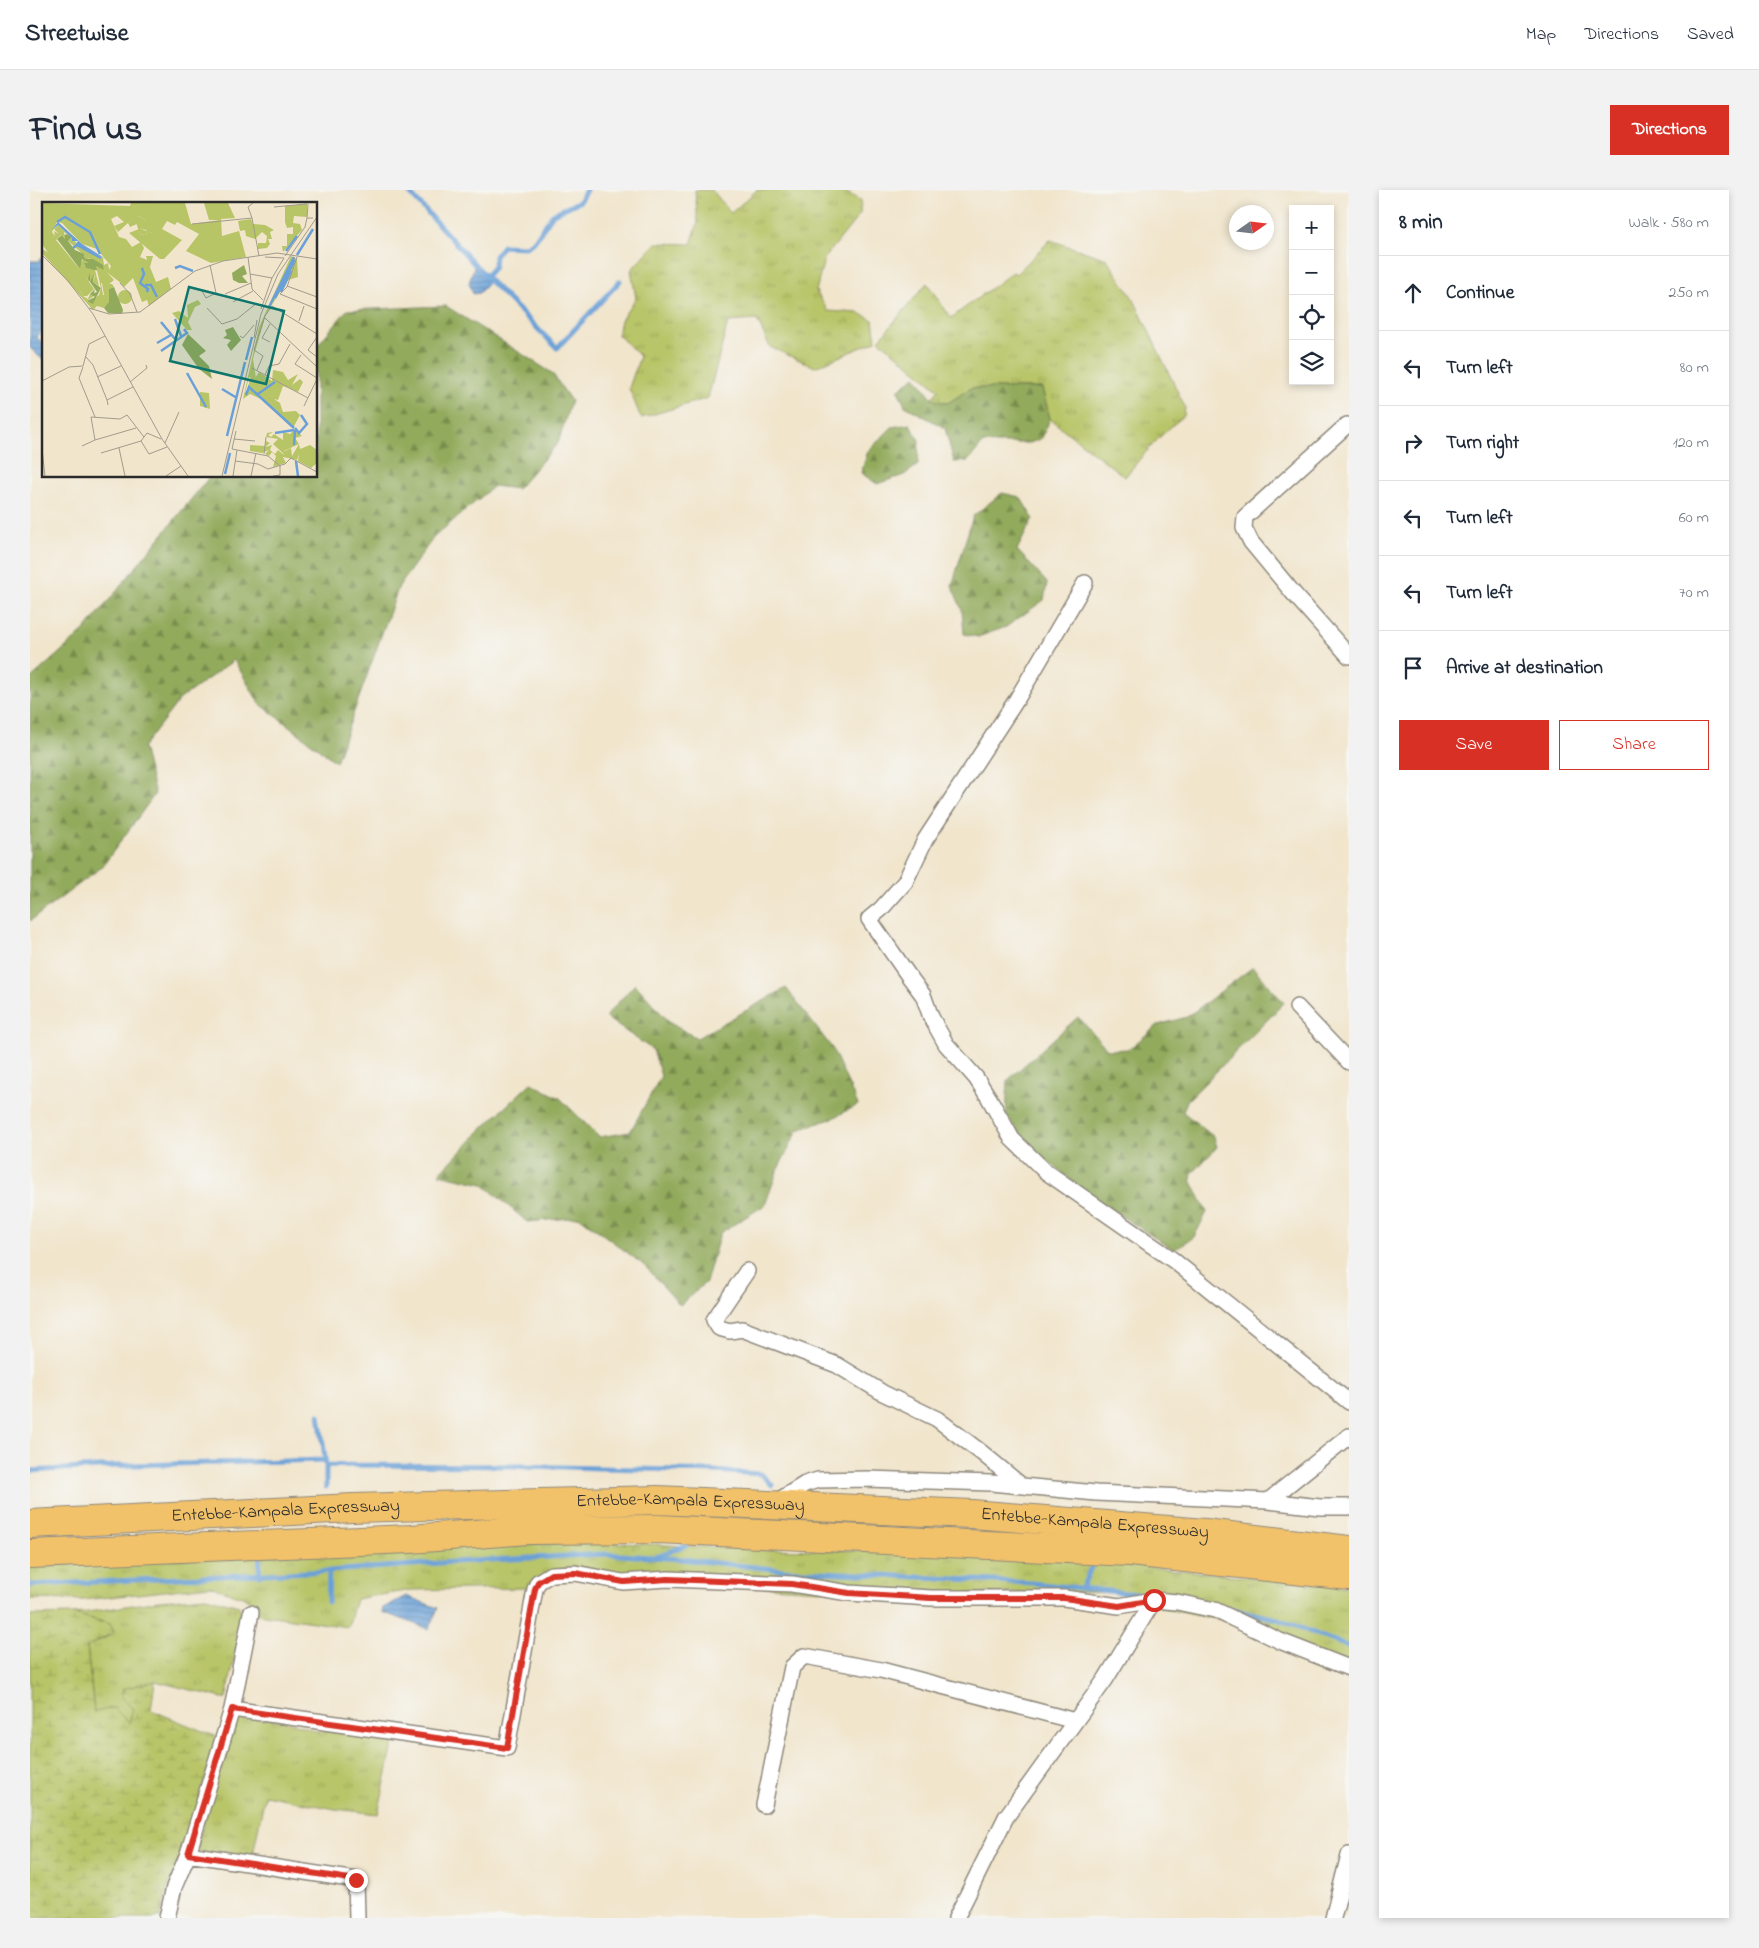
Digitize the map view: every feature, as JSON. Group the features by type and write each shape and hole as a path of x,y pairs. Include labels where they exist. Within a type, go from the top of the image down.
{"highway":[{"name":"Entebbe-Kampala Expressway","path":"30,1524 354,1508 657,1500 982,1515 1206,1533 1349,1550"},
{"name":"Entebbe-Kampala Expressway","path":"30,1554 410,1539 528,1530 658,1529 1130,1552 1349,1576"}],"street":[{"path":"1347,425 1244,517 1244,528 1251,542 1263,557 1349,656"},
{"path":"1085,582 1017,699 926,840 905,882 881,909 869,919 908,975 924,994 930,1017 946,1044 985,1091 1012,1139 1045,1171 1173,1260 1349,1402"},
{"path":"1297,1007 1349,1062"},
{"path":"747,1271 714,1320 719,1328 730,1331 742,1329 837,1365 883,1393 937,1419 1022,1486"},
{"path":"1268,1501 1349,1436"},
{"path":"772,1504 799,1487 818,1480 867,1478 991,1483 1096,1493 1268,1501 1320,1507 1349,1507"},
{"path":"232,1709 507,1748 535,1589 538,1582 543,1578 558,1573 575,1573 624,1582 668,1579 792,1584 849,1593 931,1598 1064,1598 1119,1606 1154,1600 1177,1602 1214,1610 1280,1641 1349,1668"},
{"path":"956,1918 1006,1817 1105,1680 1154,1600"},
{"path":"167,1918 174,1887 188,1854 232,1709 251,1613"},
{"path":"764,1805 792,1667 804,1656 881,1670 1075,1721"},
{"path":"188,1854 356,1880 358,1918"},
{"path":"1333,1918 1349,1855"}],"green space":[{"path":"695,190 712,190 731,213 757,190 845,190 845,192 861,200 860,214 824,259 816,291 828,311 859,313 873,320 876,341 815,367 770,347 757,320 728,322 708,398 641,418 629,388 640,356 618,335 621,320 636,298 631,270 656,243 691,244 698,223"},
{"path":"1050,240 1107,259 1134,300 1185,407 1184,416 1160,437 1125,477 1050,419 1042,388 971,388 948,403 934,400 932,397 939,390 879,340 927,283 951,318 1013,272 1016,274"},
{"path":"446,306 552,373 571,401 558,443 517,489 494,486 434,537 399,586 336,762 259,703 234,660 180,699 143,747 155,794 102,867 30,921 30,679 84,631 208,478 318,478 318,345 347,310"},
{"path":"915,376 934,400 948,403 971,388 1042,388 1050,419 1042,438 1030,443 983,443 968,461 954,462 945,428 905,406 898,390"},
{"path":"910,424 919,440 918,465 904,475 877,484 861,473 868,451 892,427"},
{"path":"1002,493 1020,497 1033,518 1017,550 1047,583 1044,600 1006,627 978,637 964,634 962,610 952,586 973,516"},
{"path":"1253,967 1284,1003 1187,1101 1183,1112 1214,1137 1217,1147 1192,1174 1191,1180 1207,1212 1194,1237 1174,1250 1096,1200 1029,1146 1006,1115 1008,1080 1078,1017 1108,1050 1129,1049 1158,1025 1187,1017"},
{"path":"635,984 670,1023 697,1038 786,988 832,1048 858,1105 831,1119 798,1130 778,1169 765,1205 720,1233 706,1282 680,1305 645,1266 580,1217 527,1222 483,1184 439,1174 485,1126 531,1083 560,1098 599,1137 630,1132 661,1076 653,1050 605,1017"},
{"path":"597,1542 757,1549 967,1552 1059,1558 1349,1587 1349,1671 1228,1621 1170,1610 1118,1592 900,1594 621,1579 572,1566 529,1588 411,1590 356,1599 348,1627 251,1613 248,1599 210,1586 83,1600 30,1599 30,1566"},
{"path":"206,1597 239,1606 243,1618 226,1699 155,1681 121,1697 133,1709 129,1724 94,1712 87,1646 107,1637 110,1624 75,1614 159,1601"},
{"path":"75,1614 110,1624 114,1632 87,1647 94,1712 114,1708 129,1723 133,1709 121,1697 123,1689 155,1681 151,1710 217,1737 187,1846 167,1889 160,1918 30,1918 30,1615"},
{"path":"235,1716 284,1720 316,1731 364,1734 394,1740 378,1814 335,1809 265,1795 252,1859 199,1852 197,1846"}],"water":[{"path":"42,257 42,330 37,337 42,343 42,359 30,348 30,261 39,261"},
{"path":"474,267 490,281 479,293 473,294 469,283"},
{"path":"406,1596 438,1608 429,1629 382,1612 383,1608"}],"waterway":[{"path":"407,190 490,281 557,348 620,281"},
{"path":"485,277 494,267 495,256 503,246 526,247 534,242 553,214 580,201 586,190"},
{"path":"319,1415 326,1465 326,1487"},
{"path":"30,1471 134,1465 325,1460"},
{"path":"326,1465 523,1466 714,1471 761,1474 772,1485"},
{"path":"656,1557 686,1545"},
{"path":"30,1585 329,1571 605,1554 681,1559 783,1570 1032,1583 1146,1595"},
{"path":"259,1575 260,1556"},
{"path":"1082,1588 1094,1561"},
{"path":"328,1602 329,1571"},
{"path":"1226,1608 1278,1619 1349,1647"}],"route":[{"path":"356,1880 188,1854 232,1709 507,1748 535,1589 538,1582 551,1574 575,1573 624,1582 668,1579 792,1584 849,1593 931,1598 1064,1598 1119,1606 1154,1600"}]}
